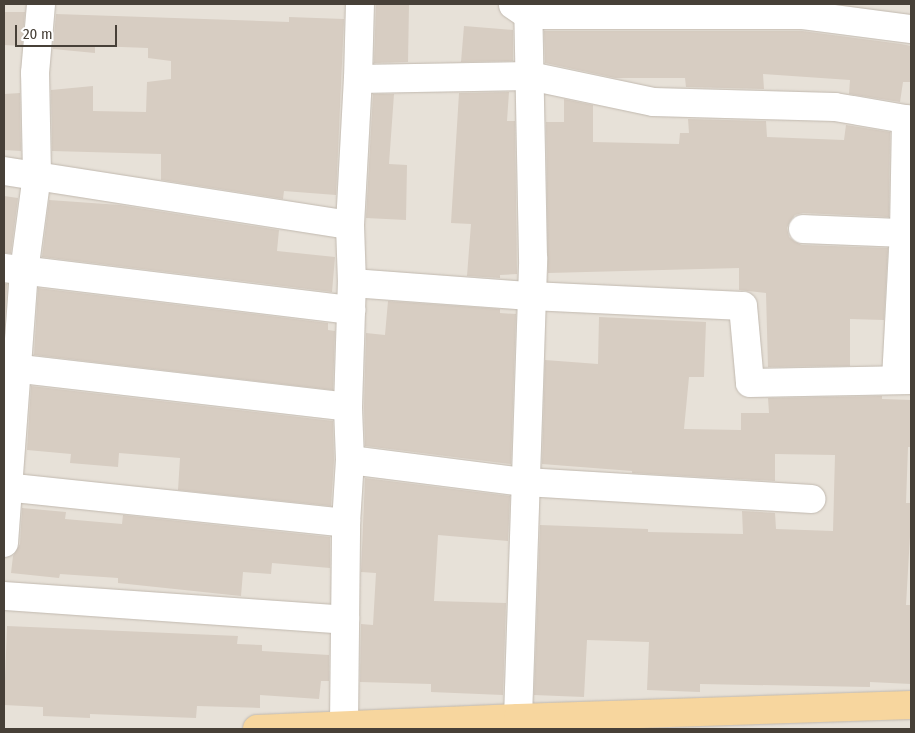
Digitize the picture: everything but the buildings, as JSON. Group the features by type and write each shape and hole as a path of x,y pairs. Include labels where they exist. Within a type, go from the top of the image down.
{"main road":[{"path":"257,729 911,705"}],"street":[{"path":"4,543 14,270 37,175 35,73 41,4"},
{"path":"344,725 346,523 350,460 348,407 352,296 350,225 360,4"},
{"path":"518,718 531,296 530,76 523,8 803,15 911,29"},
{"path":"14,270 352,296 531,296 743,306 750,382 904,379 904,233 909,120 835,107 653,102 530,76 358,79"},
{"path":"4,171 350,225"},
{"path":"803,228 904,233"},
{"path":"11,368 348,407"},
{"path":"350,460 525,482 811,499"},
{"path":"6,488 346,523"},
{"path":"4,596 346,620"}],"shaded area":[{"path":"4,4 911,4 911,729 4,729"}]}
